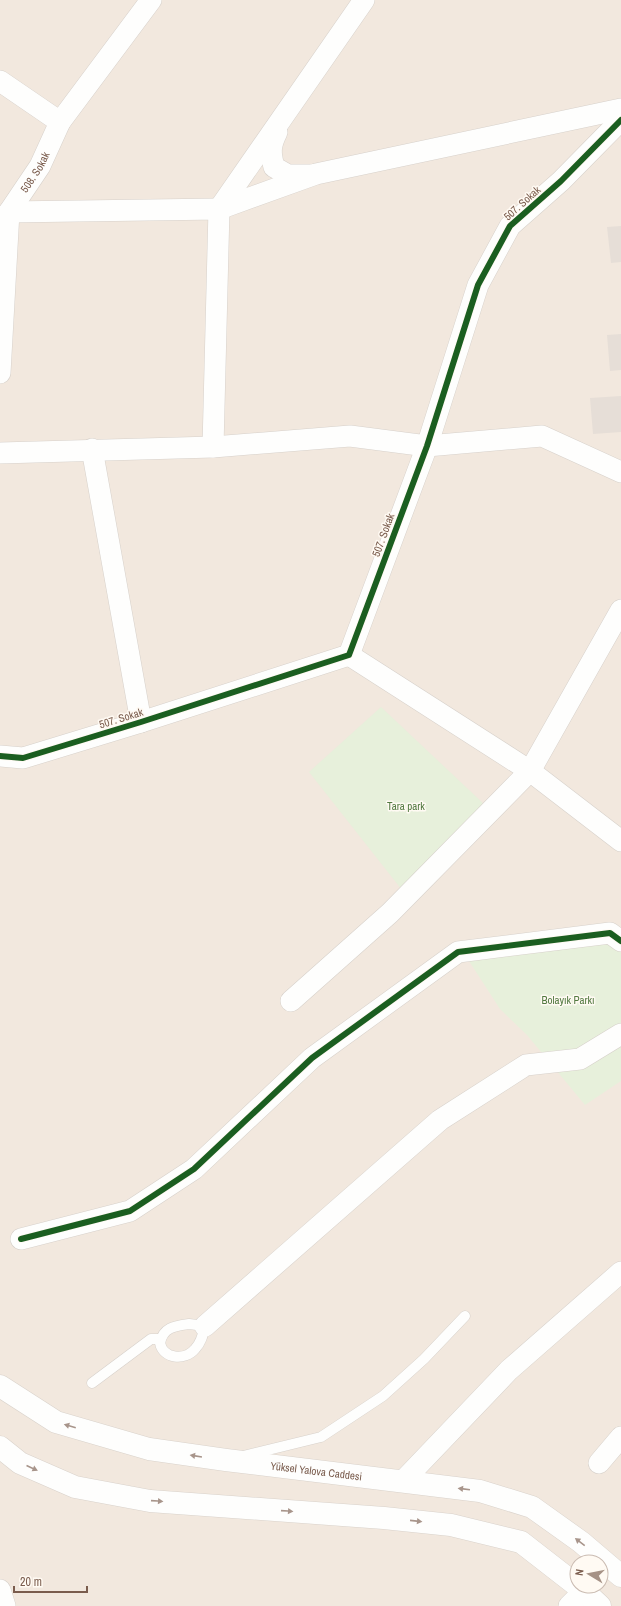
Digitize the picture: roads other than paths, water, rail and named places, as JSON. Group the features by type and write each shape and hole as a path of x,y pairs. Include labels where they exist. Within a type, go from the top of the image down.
{"main road":[{"name":"Yüksel Yalova Caddesi","path":"0,1386 56,1422 148,1449 480,1491 532,1507 581,1542 621,1576"},
{"path":"0,1447 20,1463 75,1487 150,1501 384,1518 458,1526 521,1542 576,1599 600,1606"}],"street":[{"name":"508. Sokak","path":"0,373 3,261 10,212 40,166 60,122 151,0"},
{"path":"213,448 220,209 364,0"},
{"path":"0,82 60,122"},
{"path":"10,212 220,209 316,174 621,109"},
{"path":"284,115 271,144 271,157 274,167 288,175 316,174"},
{"name":"507. Sokak","path":"0,756 23,758 141,722 349,655 427,446 478,285 510,226 561,181 621,120"},
{"path":"0,453 92,449 213,448 350,436 427,446 542,436 621,472"},
{"path":"92,449 141,722"},
{"path":"291,1001 390,913 530,771 621,610"},
{"path":"349,655 530,771 621,840"},
{"path":"21,1239 130,1211 194,1170 312,1058 458,952 610,933 621,941"},
{"path":"205,1326 440,1120 526,1066 580,1059 621,1034"},
{"path":"403,1481 509,1370 621,1272"},
{"path":"599,1463 621,1437"},
{"path":"0,1590 5,1606"}],"lane":[{"path":"226,1460 321,1437 383,1396 424,1359 465,1316"},
{"path":"189,1324 205,1326 203,1335 194,1351 181,1356 169,1356 161,1347 160,1339 164,1332 169,1328 189,1324"},
{"path":"92,1383 151,1339 160,1339"}],"park label":[{"name":"Tara park","path":"406,806"},
{"name":"Bolayık Parkı","path":"568,1000"}]}
